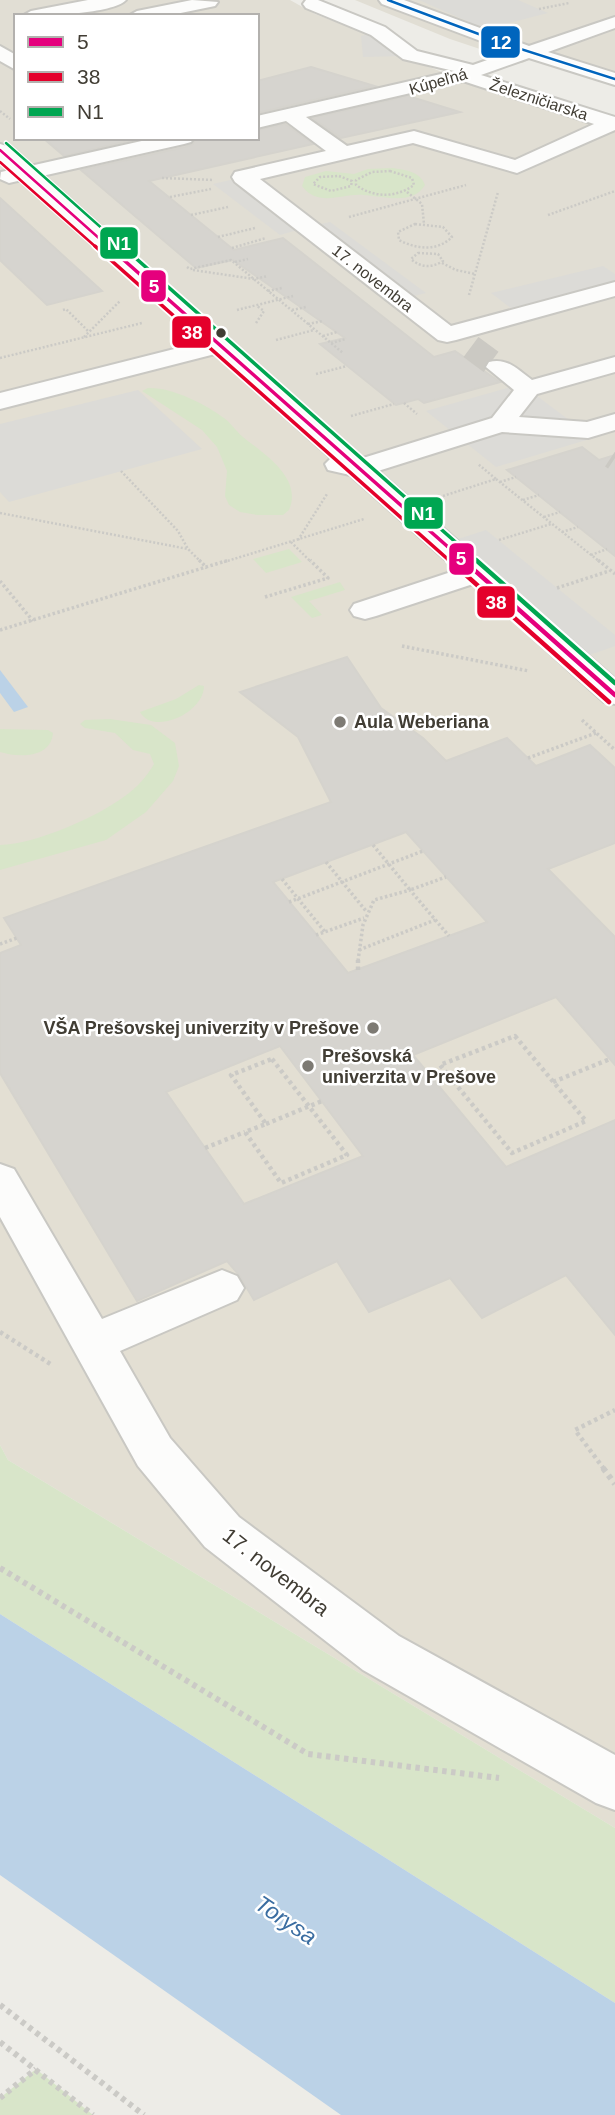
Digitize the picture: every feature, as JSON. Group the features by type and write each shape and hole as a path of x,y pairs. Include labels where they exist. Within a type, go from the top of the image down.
{"street":[{"path":"36,14 62,4 117,0"},
{"path":"147,14 209,2 206,0"},
{"path":"388,0 529,52 615,79"},
{"name":"Železničiarska","path":"312,4 378,31 410,55 613,123"},
{"name":"Kúpeľná","path":"259,122 469,73 615,22"},
{"path":"290,115 343,153"},
{"path":"249,181 243,177 414,137 510,171 613,123"},
{"path":"0,179 175,140"},
{"path":"0,149 615,695"},
{"name":"17. novembra","path":"249,181 447,335 465,339"},
{"path":"465,339 615,289"},
{"path":"176,305 214,316 286,380 286,404"},
{"path":"0,401 220,345"},
{"path":"501,425 528,389 615,364"},
{"path":"498,367 528,389"},
{"path":"246,368 239,387 318,460 358,468 501,425 596,438 615,422"},
{"path":"365,610 477,573"},
{"name":"17. novembra","path":"0,1181 154,1452 222,1532 382,1653 615,1784"},
{"path":"92,1343 222,1287"}],"path":[{"path":"539,9 573,2"},
{"path":"232,248 510,171"},
{"path":"465,339 475,274 510,171"},
{"path":"406,191 415,181 399,172 372,172 356,180 360,188 375,194 406,191 419,197 424,208 424,224"},
{"path":"162,178 249,181"},
{"path":"548,215 615,191"},
{"path":"424,224 448,229 452,233 450,241 439,246 426,247 405,243 397,236 401,229 424,224"},
{"path":"438,232 448,229"},
{"path":"426,247 427,252"},
{"path":"442,263 442,256 427,252 414,255 412,261 429,266 442,263 456,270 475,274"},
{"path":"234,263 248,259"},
{"path":"190,269 231,260 343,353"},
{"path":"183,263 190,269 254,279 268,276"},
{"path":"268,291 282,288"},
{"path":"84,337 127,293"},
{"path":"237,310 293,296"},
{"path":"256,323 264,311 257,305"},
{"path":"292,310 306,307"},
{"path":"63,310 66,309 89,332"},
{"path":"308,324 323,321"},
{"path":"0,358 144,322"},
{"path":"276,340 315,330"},
{"path":"323,336 337,332"},
{"path":"331,343 346,340"},
{"path":"316,374 347,366"},
{"path":"121,471 178,531 188,549 207,568"},
{"path":"516,477 498,481 615,574"},
{"path":"298,540 329,490"},
{"path":"523,500 539,495"},
{"path":"544,517 560,512"},
{"path":"0,513 188,549"},
{"path":"0,631 375,516"},
{"path":"499,540 552,524"},
{"path":"562,532 578,527"},
{"path":"265,597 328,578 291,542"},
{"path":"590,555 607,549"},
{"path":"557,588 610,570"},
{"path":"0,581 33,621"},
{"path":"402,646 529,671"},
{"path":"528,758 596,733"},
{"path":"373,845 449,936"},
{"path":"289,902 423,851"},
{"path":"326,862 366,911"},
{"path":"358,970 359,936 366,911 374,900 446,877"},
{"path":"282,879 324,932"},
{"path":"316,935 365,917"},
{"path":"359,950 435,920"},
{"path":"0,944 17,939"},
{"path":"515,1036 553,1082 586,1121 513,1153 440,1065 515,1036"},
{"path":"245,1132 281,1183 347,1155 272,1059 231,1075 266,1124"},
{"path":"553,1082 610,1059"},
{"path":"205,1148 322,1101"},
{"path":"615,1410 575,1430 615,1484"},
{"path":"0,1568 308,1754 508,1780"},
{"path":"0,2004 144,2115"},
{"path":"0,2042 93,2115"},
{"path":"0,2098 36,2069"}],"shaded area":[{"path":"0,0 290,0 315,14 391,43 382,49 450,75 615,130 615,688 0,148"},
{"path":"355,0 615,0 615,77 539,55 522,63 450,39"},
{"path":"419,0 518,0 548,13 485,29"},
{"path":"378,31 403,56 363,57 361,36"},
{"name":"Prešovská univerzita v Prešove","path":"0,148 615,688 615,1828 8,1460 0,1445"},
{"path":"243,177 307,227 330,222 426,293 402,299 308,227 280,235 213,184"},
{"path":"603,266 615,274 615,289 520,315 491,293"},
{"path":"521,384 593,438 496,467 426,411"},
{"path":"138,390 202,449 9,502 0,492 0,424"},
{"path":"486,530 615,635 615,646 584,657 452,541"}],"green space":[{"path":"392,168 416,174 425,185 420,192 405,198 355,195 323,198 308,193 302,186 305,177 326,171 354,174 368,169"},
{"path":"148,388 167,390 188,397 227,420 286,477 292,498 289,510 283,515 257,515 240,512 229,505 225,496 227,471 217,447 202,430 142,391"},
{"path":"289,549 302,562 266,573 253,559"},
{"path":"340,582 345,590 309,601 322,615 312,618 291,597"},
{"path":"199,685 204,686 196,705 177,718 155,722 146,719 140,712 176,699"},
{"path":"110,719 151,725 175,743 179,766 173,781 146,812 106,840 0,870 0,845 48,835 83,820 129,793 148,773 154,764 150,754 133,750 115,733 85,728 80,724 85,720"},
{"path":"0,729 48,730 53,733 47,747 40,752 16,755 0,752"},
{"path":"0,1445 8,1460 615,1828 615,2003 0,1614"},
{"path":"36,2069 93,2115 0,2115 0,2098"}],"water":[{"path":"0,670 28,707 14,712 0,693"},
{"name":"Torysa","path":"0,1614 615,2003 615,2115 341,2115 0,1875"}],"building":[{"path":"311,67 375,86 259,113 259,80"},
{"path":"408,96 460,112 341,138 312,118"},
{"path":"285,124 313,144 149,181 234,250 283,238 434,357 455,351 500,382 424,403 418,399 396,405 320,344 345,338 233,260 196,268 81,170 185,147 193,144 195,140 259,140 259,130"},
{"path":"45,140 133,140 64,156"},
{"path":"0,198 102,291 47,305 0,260"},
{"path":"582,447 599,460 615,455 615,556 507,470"},
{"name":"VŠA Prešovskej univerzity v Prešove","path":"347,657 381,708 423,738 446,761 507,738 536,766 590,745 615,768 615,843 548,869 615,937 615,1065 556,997 413,1055 506,1167 615,1120 615,1335 566,1275 482,1318 450,1278 369,1312 337,1261 254,1300 227,1261 137,1301 0,1073 0,953 21,945 4,918 331,802 298,737 240,692","holes":["406,832 487,922 348,973 273,882","280,1046 363,1156 244,1204 166,1092"]}],"tunnel":[{"path":"471,347 498,367"}],"transit line":[{"name":"12","path":"388,0 508,45 615,79"},
{"name":"N1","path":"6,143 615,683"},
{"name":"5","path":"0,150 615,695"},
{"name":"38","path":"0,162 609,702"}],"place":[{"name":"Aula Weberiana","path":"340,722"},
{"name":"VŠA Prešovskej univerzity v Prešove","path":"373,1028"},
{"name":"Prešovská univerzita v Prešove","path":"308,1066"}]}
